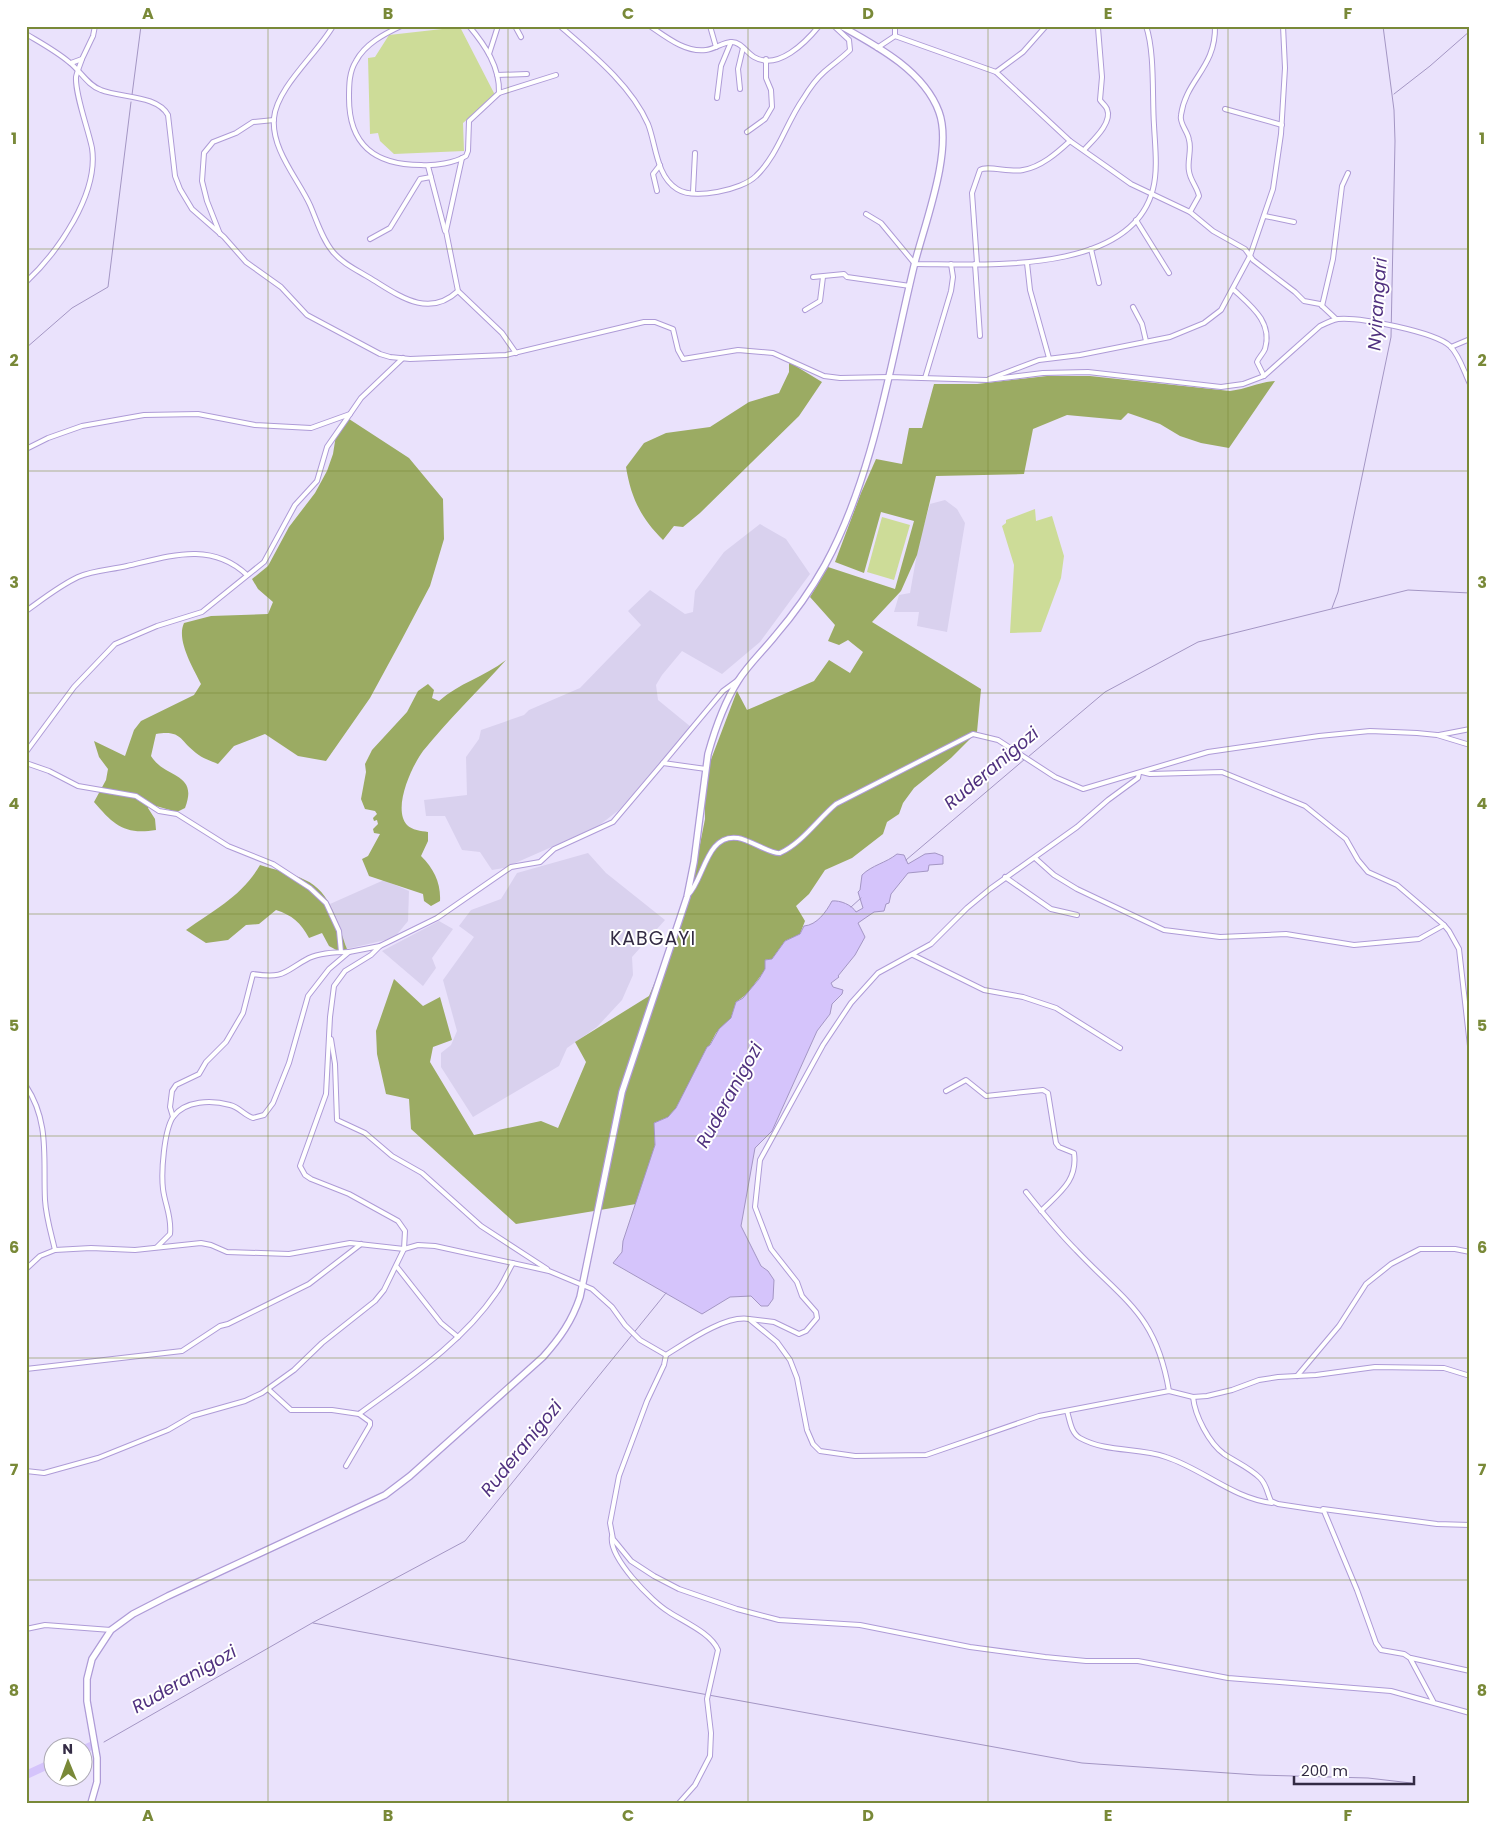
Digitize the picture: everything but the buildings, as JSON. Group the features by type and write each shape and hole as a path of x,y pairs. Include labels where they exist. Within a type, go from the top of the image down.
{"highway":[{"path":"91,1803 97,1782 97,1758 87,1701 87,1679 92,1659 111,1630 133,1614 168,1596 355,1510 395,1488 552,1348 562,1336 574,1312 582,1283 620,1100 687,897 694,862 706,769 713,737 729,696 738,679 794,612 826,563 853,504 889,377 941,159 942,120 935,102 920,81 877,48 844,27"}],"street":[{"path":"26,282 50,255 67,231 83,201 88,184 92,151 77,79 82,59 93,36 95,26"},
{"path":"332,26 323,43 282,98 274,120 283,155 302,188 328,246 339,259 412,302 439,302 451,298 458,291"},
{"path":"401,26 376,40 356,60 349,84 350,121 357,137 368,150 381,159 401,165 428,166 462,158"},
{"path":"469,26 489,54 497,75 499,92"},
{"path":"489,54 498,26"},
{"path":"515,26 521,37"},
{"path":"560,26 599,61 634,100 648,124 660,165 667,178 677,189 693,192 733,189 750,181 762,170 793,115 813,85 819,77 850,50 849,40 834,26"},
{"path":"650,26 671,40 693,49 704,51 731,42 743,48 754,57 766,59 792,53 805,43 819,26"},
{"path":"710,26 716,47"},
{"path":"895,26 895,36"},
{"path":"996,72 1022,52 1046,26"},
{"path":"866,214 881,223 915,264 1027,263 1061,258 1091,249 1120,233 1136,220 1152,194 1156,169 1150,52 1146,26"},
{"path":"1190,212 1199,196 1189,172 1190,142 1180,117 1192,85 1206,67 1214,49 1215,26"},
{"path":"987,380 1022,364 1049,358 1080,355 1170,337 1204,323 1221,310 1234,290 1250,256 1265,216 1279,163 1285,68 1283,26"},
{"path":"1084,150 1103,127 1108,117 1107,109 1100,100 1102,77 1098,28"},
{"path":"26,34 71,63 101,90 130,98 151,101 165,110 168,115 174,168 180,189 192,209 220,234 242,258 281,287 309,316 380,354 403,358 516,353 650,322 673,329 683,358 720,351 762,352 781,355 824,376 840,378 889,377 987,380 1043,373 1088,372 1221,386 1243,384 1264,376 1320,326 1336,319 1358,320 1391,326 1441,340 1451,347 1470,384"},
{"path":"877,48 895,36"},
{"path":"895,36 996,72 1070,141 1131,184 1190,212 1213,231 1240,246 1304,301 1318,303 1336,319"},
{"path":"717,98 721,66 731,42"},
{"path":"740,88 738,69 743,48"},
{"path":"71,63 82,59"},
{"path":"747,132 765,118 772,107 771,90 766,78 766,59"},
{"path":"497,75 527,74"},
{"path":"446,231 462,158 468,151 470,120 499,92 556,75"},
{"path":"1225,109 1282,126"},
{"path":"220,234 207,201 202,181 204,153 213,142 236,133 253,122 274,120"},
{"path":"980,336 972,195 980,170 987,168 1015,171 1032,168 1060,150 1070,141"},
{"path":"693,192 695,152"},
{"path":"657,191 653,174 660,165"},
{"path":"428,166 446,231 458,291 502,333 516,353"},
{"path":"1322,306 1333,259 1342,186 1348,173"},
{"path":"370,239 390,228 420,179 431,176"},
{"path":"1265,216 1294,222"},
{"path":"1136,220 1170,273"},
{"path":"1091,249 1099,283"},
{"path":"1027,263 1030,290 1049,358"},
{"path":"925,378 951,291 953,277 951,264"},
{"path":"813,277 844,274 847,277 910,286"},
{"path":"805,310 820,301 823,277"},
{"path":"1234,290 1255,310 1266,328 1264,350 1257,362 1264,376"},
{"path":"1133,307 1142,324 1146,342"},
{"path":"1451,347 1470,339"},
{"path":"26,752 74,687 114,644 157,626 202,612 264,562 295,505 317,481 327,447 361,398 403,358"},
{"path":"26,449 48,438 82,426 134,416 198,414 245,424 311,428 350,414"},
{"path":"26,610 67,583 91,572 176,554 215,556 237,565 247,575"},
{"path":"157,1247 170,1234 169,1214 162,1178 167,1137 173,1117 170,1107 172,1091 176,1085 199,1074 206,1062 226,1042 244,1013 254,974 266,976 283,974 311,957 380,946 437,918 511,867 540,862 554,849 613,822 723,691 738,679"},
{"path":"687,897 693,890 708,857 725,840 736,838 745,840 760,845 772,853 780,853 802,837 836,804 970,735 977,734 998,740 1069,785 1083,789 1208,752 1302,738 1370,732 1437,735 1470,729"},
{"path":"1437,735 1470,745"},
{"path":"664,763 706,769"},
{"path":"26,764 50,771 78,786 136,796 160,811 177,814 228,846 272,864 310,888 326,903 339,930 341,952"},
{"path":"679,1803 695,1785 710,1756 711,1733 707,1699 718,1650 702,1633 668,1612 640,1586 622,1564 612,1546 610,1522 619,1476 647,1401 664,1365 666,1355 717,1325 730,1320 749,1319 774,1322 799,1334 806,1331 817,1318 816,1312 802,1296 797,1282 771,1249 764,1236 755,1207 757,1168 823,1045 851,1003 878,972 931,944 968,908 1138,778 1141,772"},
{"path":"1141,772 1158,774 1222,772 1305,806 1346,839 1358,860 1368,872 1397,885 1450,931 1459,949 1470,1046"},
{"path":"1035,858 1054,875 1071,885 1164,930 1220,936 1286,934 1354,945 1419,939 1444,925"},
{"path":"1005,878 1050,909 1077,915"},
{"path":"26,1471 44,1473 98,1458 168,1430 192,1416 245,1401 268,1390 294,1370 322,1343 375,1301 384,1290 397,1267 404,1249 405,1232 398,1221 349,1194 311,1179 301,1171 300,1160 310,1142 326,1094 334,986 346,971 371,955 380,946"},
{"path":"173,1117 190,1104 204,1102 233,1106 253,1118 264,1116 273,1102 289,1063 308,996 329,969 348,952"},
{"path":"913,954 984,990 1023,997 1056,1008 1120,1048"},
{"path":"329,1034 335,1064 338,1120 365,1133 392,1156 422,1173 481,1226 549,1271"},
{"path":"946,1091 966,1080 986,1096 1044,1090 1048,1093 1056,1143 1059,1147 1074,1153 1075,1169 1072,1178 1041,1211"},
{"path":"26,1086 35,1101 44,1135 45,1199 55,1250"},
{"path":"1026,1192 1077,1252 1120,1292 1146,1323 1163,1360 1169,1392"},
{"path":"26,1269 40,1256 55,1250 98,1248 135,1250 201,1243 227,1252 289,1254 334,1245 361,1244 404,1249 418,1246 444,1247 549,1271 582,1283 606,1301 640,1340 666,1355"},
{"path":"26,1369 182,1351 220,1326 228,1324 309,1284 361,1244"},
{"path":"1297,1376 1340,1326 1366,1284 1391,1264 1420,1249 1455,1249 1470,1252"},
{"path":"359,1414 443,1351 458,1337 496,1294 513,1263"},
{"path":"397,1267 441,1323 458,1337"},
{"path":"749,1319 779,1345 790,1360 797,1378 809,1438 820,1451 855,1456 926,1455 1028,1420 1067,1411 1169,1392 1193,1397 1222,1393 1259,1380 1376,1367 1444,1368 1470,1376"},
{"path":"268,1390 291,1410 332,1410 359,1414 370,1422 346,1466"},
{"path":"1193,1397 1196,1411 1217,1446 1225,1455 1258,1476 1265,1484 1269,1498 1274,1503"},
{"path":"1067,1411 1072,1430 1077,1436 1089,1443 1123,1451 1165,1456 1223,1486 1260,1501 1437,1524 1470,1524"},
{"path":"1322,1509 1352,1577 1376,1643 1381,1650 1470,1671"},
{"path":"612,1536 617,1546 631,1561 654,1576 684,1591 763,1617 860,1625 989,1650 1086,1660 1138,1661 1220,1677 1379,1690 1433,1701 1470,1713"},
{"path":"26,1629 46,1625 111,1630"},
{"path":"1410,1658 1433,1701"}],"shaded area":[{"path":"945,500 957,509 965,523 947,632 917,626 919,612 894,612 899,595 910,593 919,542 930,504"},
{"path":"760,524 786,539 810,574 760,642 722,674 682,651 662,675 656,685 658,700 691,727 619,810 597,827 504,868 492,870 480,852 462,850 445,816 426,816 424,800 467,795 466,757 479,739 481,730 524,715 529,710 580,688 641,625 628,611 650,590 685,614 693,612 695,591 724,552"},
{"path":"588,853 606,873 665,920 632,957 633,975 622,1000 597,1027 567,1048 559,1066 473,1117 441,1067 441,1053 451,1045 457,1031 443,980 474,937 459,926 471,910 501,899 517,873"},
{"path":"384,880 409,891 408,921 394,938 347,949 330,904"},
{"path":"439,921 453,929 432,958 436,968 423,986 382,951"}],"green space":[{"path":"460,27 495,95 463,123 464,151 394,154 380,141 378,133 370,134 368,58 375,57 389,35"},
{"path":"789,362 822,382 799,416 700,513 683,527 674,526 663,540 655,532 638,507 626,467 644,443 666,433 710,427 749,402 779,393 789,372"},
{"path":"1047,376 1090,376 1230,391 1275,381 1229,448 1201,443 1180,436 1160,424 1128,413 1121,420 1067,415 1033,429 1024,474 936,476 917,555 901,591 872,622 981,689 977,732 951,758 914,788 903,803 899,814 887,822 883,834 852,858 825,870 809,894 796,906 805,921 800,934 785,941 772,959 765,960 765,969 762,974 747,994 736,1002 731,1018 716,1033 676,1108 668,1117 654,1123 655,1145 636,1204 516,1224 411,1129 409,1099 386,1094 377,1054 376,1031 394,979 423,1006 440,997 452,1040 433,1047 430,1062 474,1135 541,1121 558,1128 586,1062 575,1042 649,996 689,900 705,819 704,778 737,691 747,710 814,681 829,660 850,673 863,652 848,640 839,645 828,641 835,625 810,597 828,567 895,589 914,521 881,512 864,573 835,562 876,459 902,464 909,428 922,428 934,384 977,384"},
{"path":"346,417 409,458 443,499 444,539 430,586 370,698 326,761 298,756 265,734 234,746 218,764 198,755 176,735 171,733 156,734 151,756 164,769 184,782 188,788 185,808 177,812 149,804 148,808 155,819 156,830 136,831 120,826 108,817 94,802 106,780 108,769 99,757 94,741 125,756 134,730 141,721 194,695 201,684 184,646 182,630 184,623 211,616 268,614 273,602 258,589 252,579 268,566 289,527 315,493 327,471 333,454 336,435"},
{"path":"1035,509 1036,521 1052,516 1064,556 1061,578 1041,632 1010,633 1014,565 1002,526 1006,523 1006,520"},
{"path":"882,517 910,525 894,580 867,572"},
{"path":"506,660 423,751 405,787 402,808 403,818 411,828 428,832 428,841 421,856 430,866 436,877 440,894 440,901 431,906 424,901 423,894 369,876 362,859 368,856 380,834 374,833 373,829 378,824 377,820 374,821 373,818 377,814 375,811 365,809 361,799 366,772 365,764 372,750 407,712 418,691 428,684 434,690 432,698 439,701 455,689"},
{"path":"260,865 289,873 314,885 327,900 337,920 347,949 340,952 329,946 322,933 309,938 296,920 276,910 259,924 246,925 228,940 206,943 186,930 236,894 253,876"}],"water":[{"path":"935,853 943,856 943,864 929,865 928,871 908,873 891,894 889,903 886,904 884,911 874,912 858,923 865,937 839,977 831,983 833,987 843,990 842,994 832,1004 830,1014 817,1031 772,1131 755,1148 741,1226 761,1266 768,1271 774,1280 773,1299 768,1306 761,1306 751,1296 730,1297 702,1314 613,1263 622,1252 623,1241 655,1145 654,1123 668,1117 676,1108 707,1047 719,1029 731,1018 736,1002 743,998 759,979 765,969 765,960 772,959 785,941 800,934 804,926 817,921 832,901 846,904 856,912 863,908 858,892 862,875 870,869 897,854 904,855 908,864 925,854"}],"waterway":[{"path":"132,95 141,26"},
{"name":"Nyirangari","path":"1332,608 1338,592 1391,337 1395,141 1394,110 1383,26"},
{"path":"1394,94 1470,31"},
{"path":"26,348 72,308 108,287 131,102"},
{"name":"Ruderanigozi","path":"1028,757 1105,692 1198,642 1408,590 1470,593"},
{"name":"Ruderanigozi","path":"906,860 1025,759"},
{"name":"Ruderanigozi","path":"851,907 861,898"},
{"name":"Ruderanigozi","path":"104,1742 312,1623 465,1541 666,1293"},
{"path":"313,1623 1082,1763 1257,1775 1368,1778 1411,1783"},
{"name":"Ruderanigozi","path":"26,1775 42,1768"}],"district":[{"name":"KABGAYI","path":"653,938"}]}
